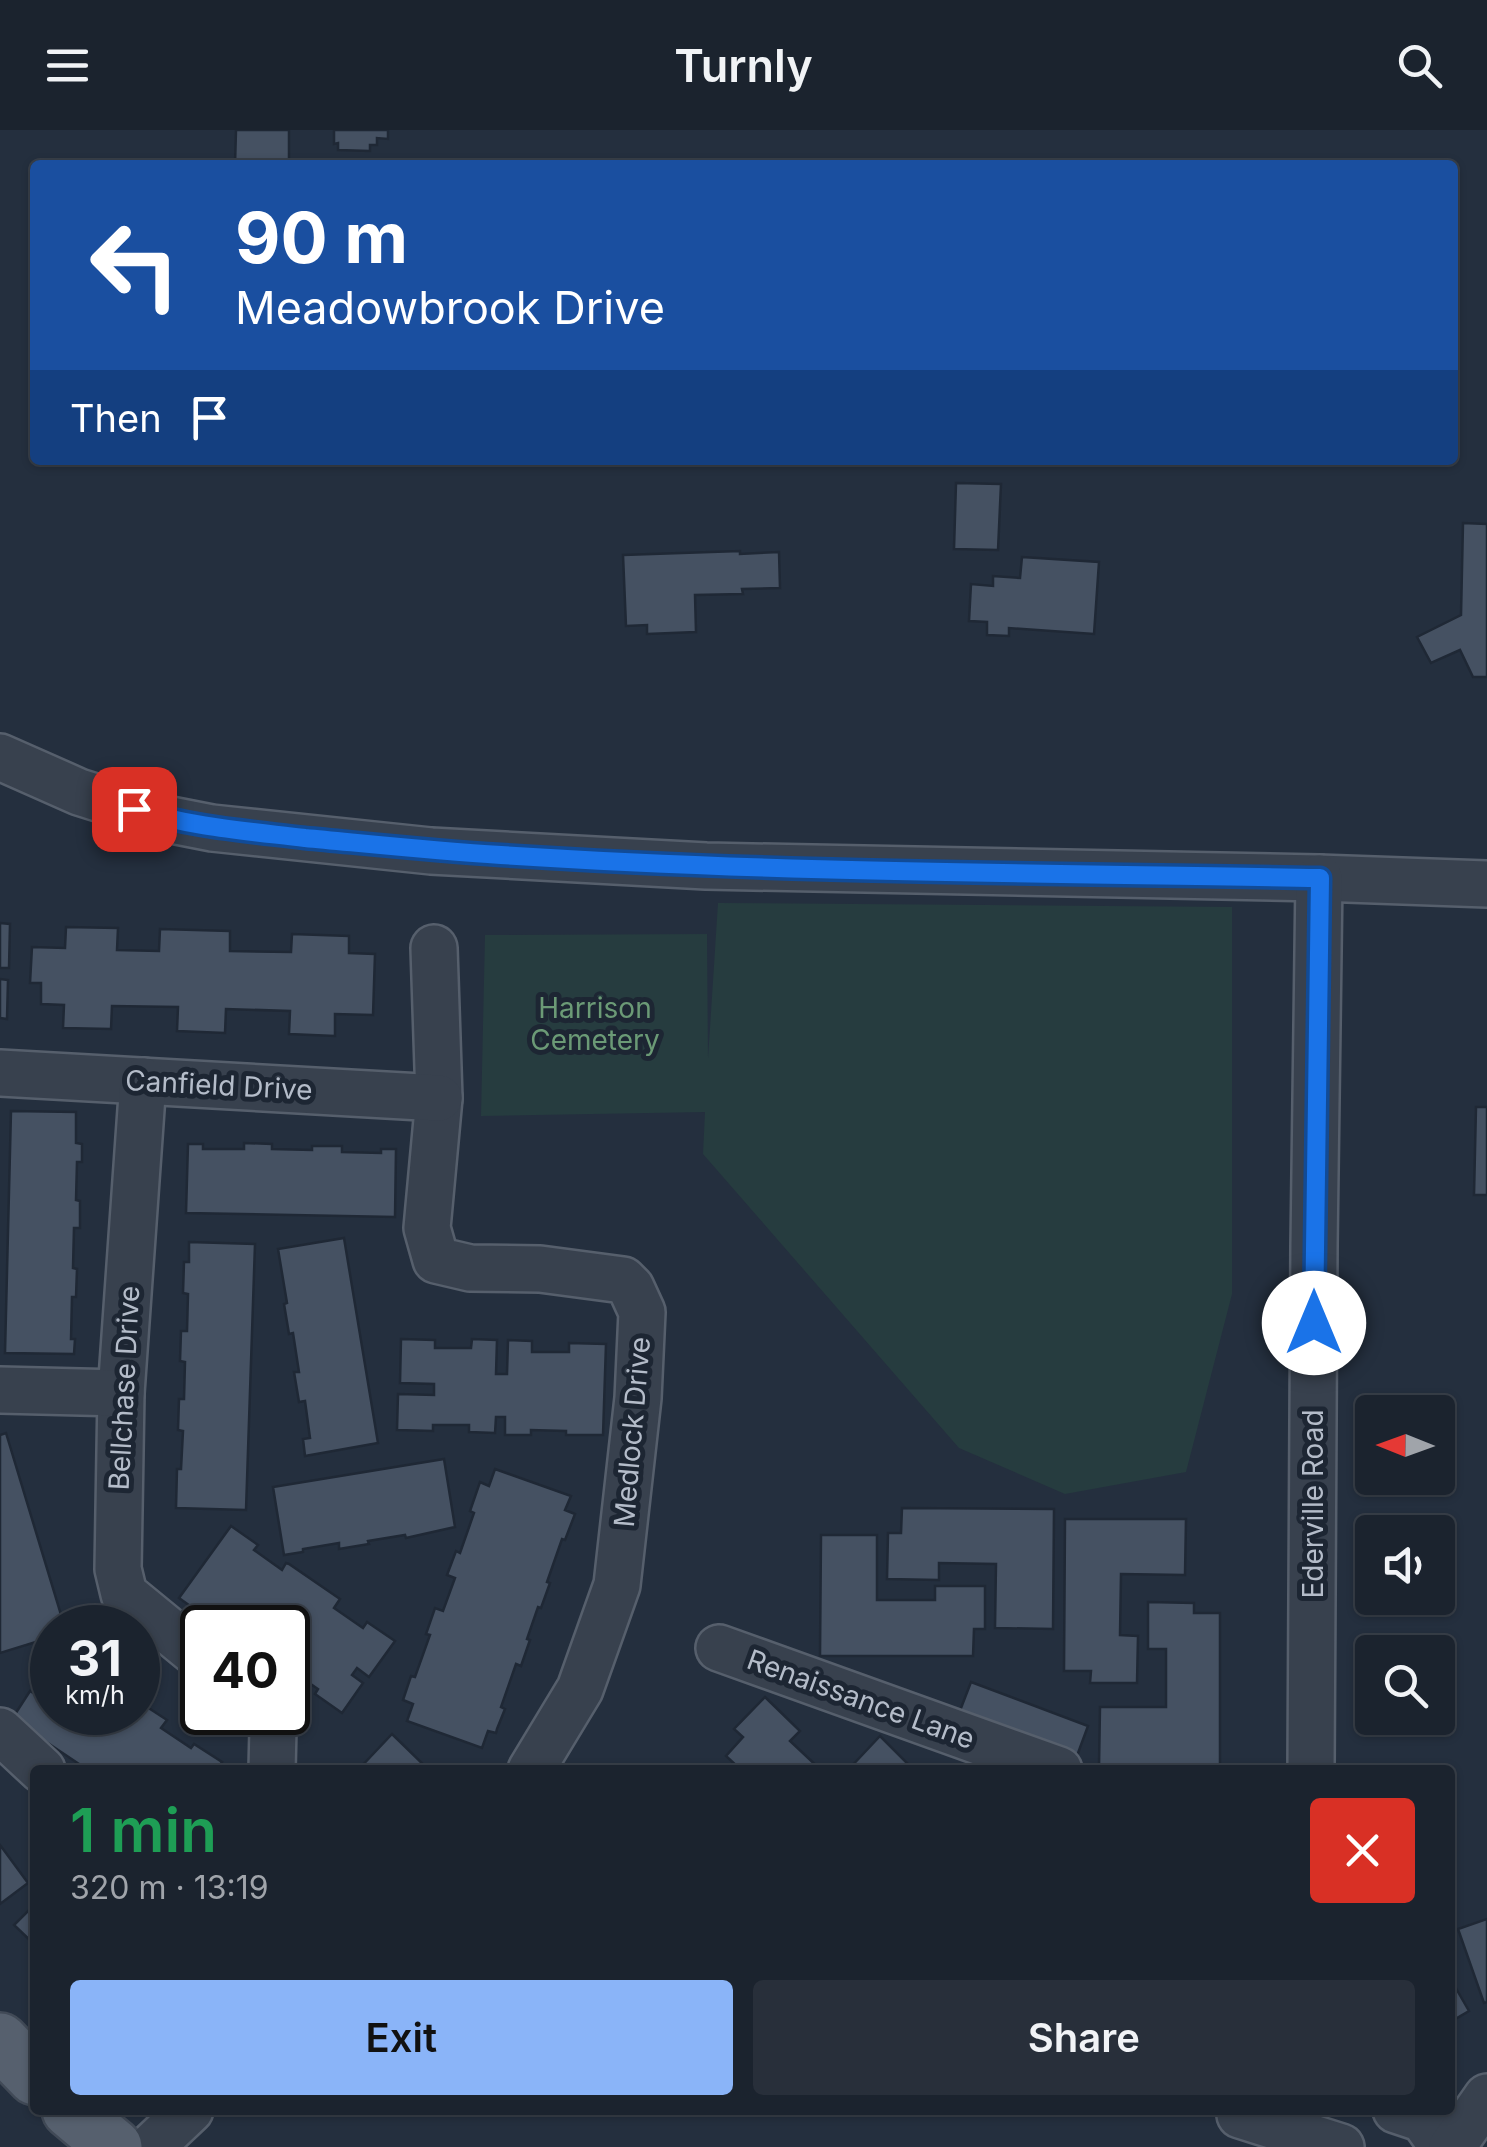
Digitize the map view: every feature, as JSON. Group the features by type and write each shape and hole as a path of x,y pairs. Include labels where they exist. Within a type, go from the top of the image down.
{"main road":[{"path":"0,2042 30,2071"},
{"path":"76,2115 114,2147"}],"street":[{"path":"0,757 79,792 161,818 212,828 431,851 706,866 1487,884"},
{"name":"Ederville Road","path":"1311,1765 1320,878"},
{"name":"Medlock Drive","path":"434,948 438,1098 427,1228 436,1260 470,1268 540,1269 622,1280 631,1288 642,1312 638,1398 617,1585 580,1689 534,1765"},
{"name":"Canfield Drive","path":"0,1073 438,1098"},
{"name":"Bellchase Drive","path":"143,1081 122,1392 118,1569 124,1594 180,1640"},
{"path":"0,1390 122,1392"},
{"name":"Renaissance Lane","path":"719,1648 1045,1765"},
{"path":"0,1730 37,1765"},
{"path":"272,1765 273,1735"},
{"path":"1452,2147 1487,2097"},
{"path":"151,2147 185,2115"},
{"path":"1411,2115 1423,2119 1442,2147"},
{"path":"1236,2124 1330,2132"}],"green space":[{"name":"Harrison Cemetery","path":"718,903 1232,907 1232,1294 1186,1472 1065,1494 959,1448 703,1154 705,1112 481,1116 485,935 707,934 708,1059"}],"building":[{"path":"236,130 289,130 289,160 235,160"},
{"path":"334,130 388,130 388,139 377,138 377,145 370,145 370,151 338,150"},
{"path":"956,483 1001,484 998,550 954,549"},
{"path":"1463,523 1487,524 1487,677 1473,677 1460,650 1431,663 1417,637 1461,615"},
{"path":"779,552 780,588 695,595 696,632 647,634 647,625 626,626 623,555"},
{"path":"1022,557 1099,562 1094,634 1009,628 1009,636 987,635 987,622 969,621 971,584 993,586 993,576 1020,578"},
{"path":"0,923 10,924 9,968 0,968"},
{"path":"66,927 118,928 117,950 159,951 160,929 230,931 230,951 291,952 292,934 349,936 349,953 375,954 373,1015 335,1014 335,1036 289,1034 290,1011 226,1009 225,1033 177,1031 178,1007 112,1006 111,1029 63,1028 64,1005 41,1004 41,983 30,983 32,947 65,948"},
{"path":"0,979 8,980 7,1019 0,1018"},
{"path":"1476,1107 1487,1107 1487,1195 1474,1195"},
{"path":"11,1111 76,1112 76,1143 82,1144 82,1162 77,1162 80,1228 74,1228 74,1354 5,1353"},
{"path":"244,1143 272,1144 272,1149 342,1146 342,1152 381,1153 381,1149 396,1149 395,1217 186,1213 188,1144 203,1144 203,1149 244,1149"},
{"path":"344,1238 378,1443 305,1456 303,1439 310,1438 305,1401 299,1402 294,1372 299,1372 293,1333 289,1334 278,1249"},
{"path":"189,1242 255,1244 246,1510 176,1508 183,1431 178,1430 179,1399 184,1399 181,1331 187,1331 184,1262 189,1262"},
{"path":"401,1339 435,1340 435,1348 471,1348 472,1339 497,1340 496,1374 507,1374 508,1340 532,1341 532,1352 569,1352 569,1343 606,1344 603,1435 531,1430 531,1435 505,1435 505,1417 496,1417 495,1433 469,1432 469,1425 433,1425 433,1431 397,1430 398,1394 434,1395 434,1384 400,1383"},
{"path":"6,1433 58,1605 30,1605 30,1644 0,1653 0,1435"},
{"path":"444,1459 455,1527 284,1555 273,1487"},
{"path":"495,1469 571,1496 565,1510 575,1514 565,1540 562,1539 521,1666 516,1664 496,1733 488,1731 482,1748 407,1721 413,1704 403,1700 430,1635 426,1634 435,1608 443,1611 455,1578 447,1575 456,1551 460,1553 480,1482 489,1486"},
{"path":"902,1508 1054,1509 1053,1629 995,1628 996,1564 939,1563 939,1580 887,1579 888,1533 901,1533"},
{"path":"1065,1519 1186,1519 1185,1575 1121,1574 1120,1635 1138,1636 1137,1683 1090,1683 1091,1671 1064,1671"},
{"path":"231,1526 258,1545 254,1550 282,1570 289,1564 340,1599 334,1608 363,1628 367,1622 395,1641 369,1677 357,1668 352,1675 363,1683 342,1713 315,1694 318,1689 310,1683 310,1605 189,1605 179,1598"},
{"path":"821,1535 877,1535 877,1600 935,1600 935,1586 985,1586 985,1629 974,1629 973,1656 820,1656"},
{"path":"1148,1602 1194,1603 1194,1613 1220,1613 1220,1765 1099,1765 1100,1707 1166,1707 1166,1649 1148,1649"},
{"path":"971,1682 1088,1726 1074,1764 956,1721"},
{"path":"30,1691 30,1731 12,1719"},
{"path":"765,1697 800,1731 790,1741 816,1765 736,1765 726,1756 743,1737 734,1729"},
{"path":"160,1715 167,1720 161,1728 222,1762 220,1765 81,1765 36,1735 160,1735"},
{"path":"392,1734 424,1765 363,1765"},
{"path":"880,1736 909,1765 853,1765"},
{"path":"0,1845 28,1883 0,1904"},
{"path":"30,1909 30,1940 14,1925"},
{"path":"1487,1919 1487,2002 1484,2003 1458,1929"},
{"path":"1455,1987 1469,2011 1455,2019"}],"route":[{"path":"134,809 212,828 525,857 706,866 1320,878 1314,1323"}]}
